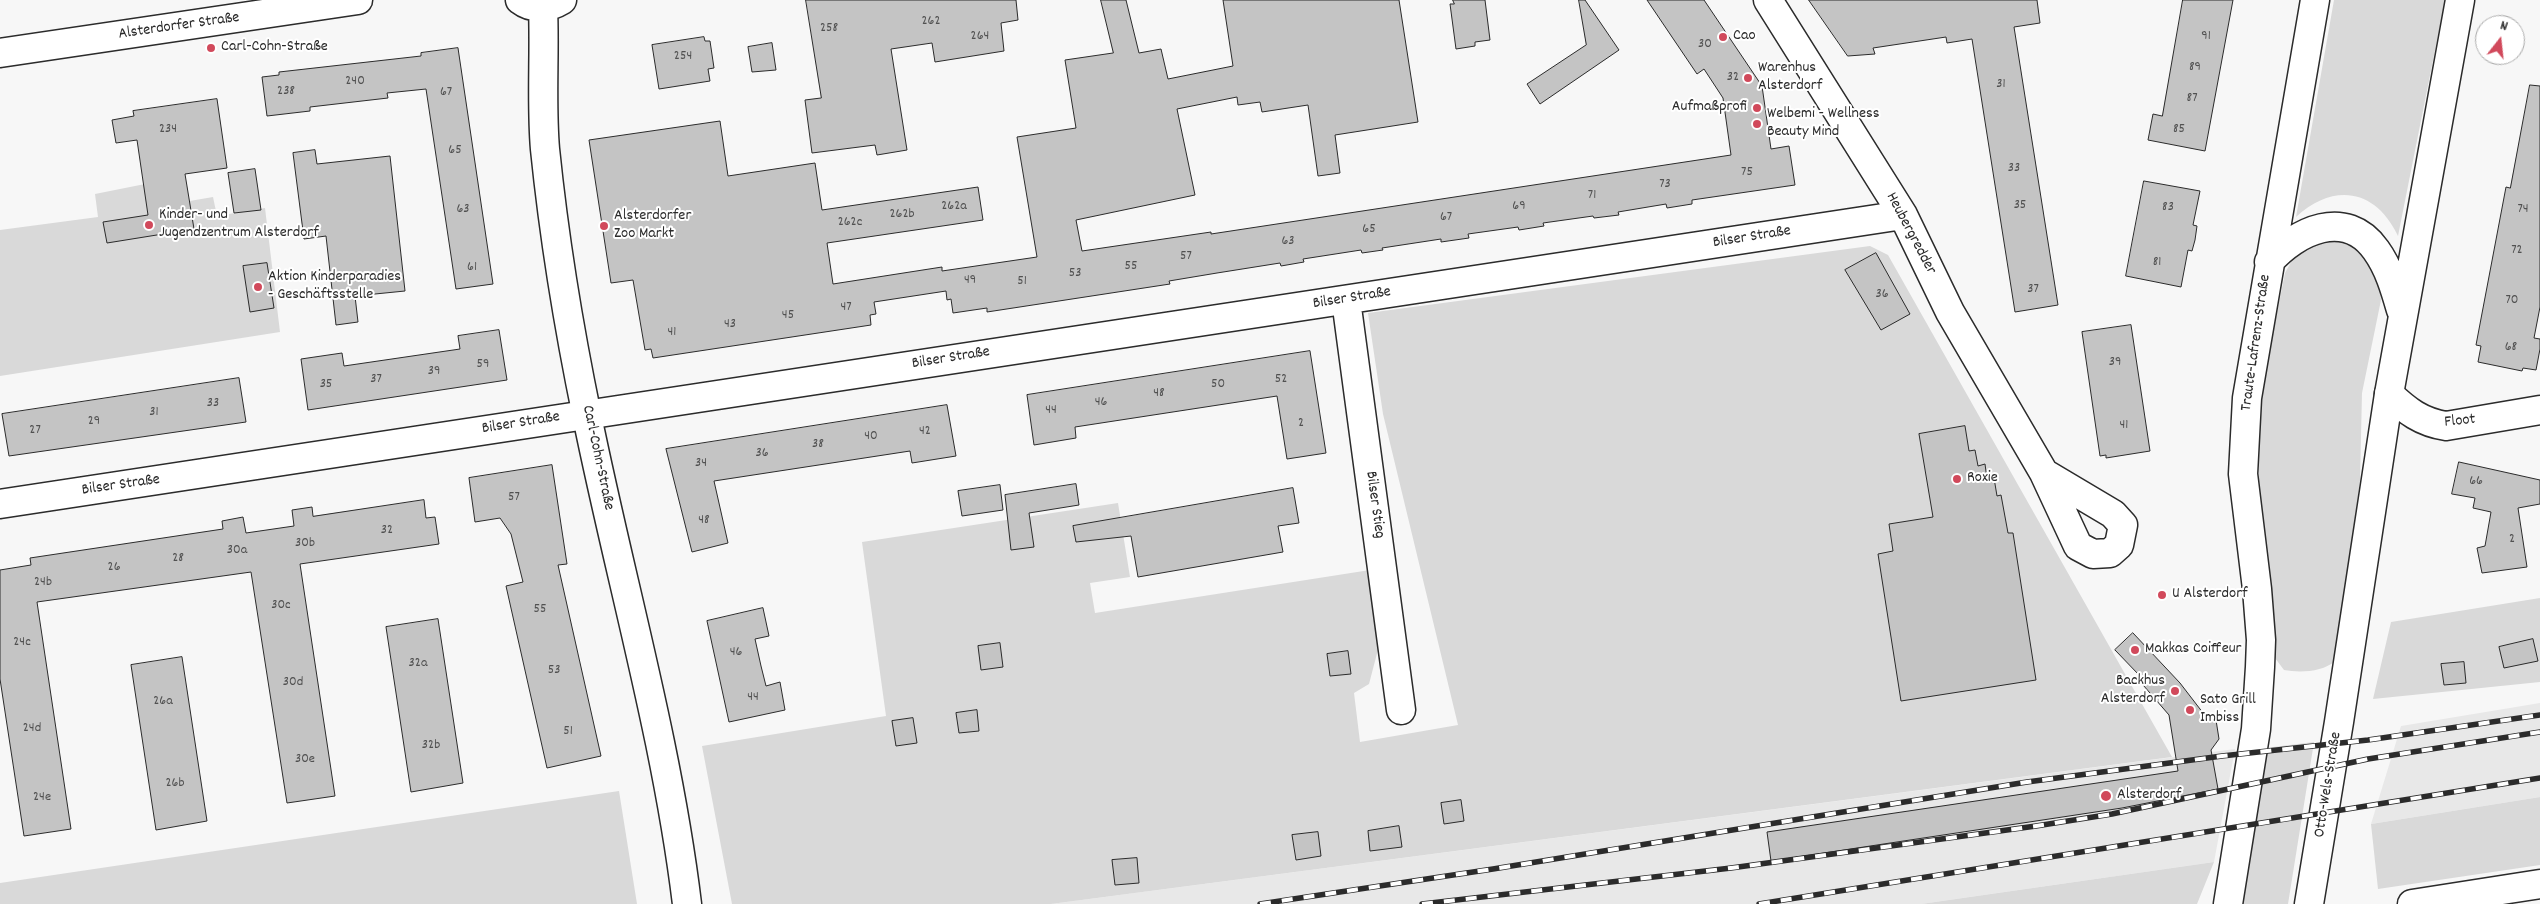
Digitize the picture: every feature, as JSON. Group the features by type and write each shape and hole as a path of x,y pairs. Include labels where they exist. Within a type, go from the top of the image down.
{"street":[{"name":"Alsterdorfer Straße","path":"0,53 358,0"},
{"name":"Heubergredder","path":"1768,0 1903,215 1950,312 2044,473"},
{"name":"Traute-Lafrenz-Straße","path":"2228,904 2256,729 2261,640 2243,474 2244,443 2252,361 2315,0"},
{"path":"2389,394 2460,0"},
{"name":"Carl-Cohn-Straße","path":"542,2 545,148 563,280 586,414 667,773 680,844 687,904"},
{"name":"Bilser Straße","path":"0,504 1903,215"},
{"path":"2269,262 2292,239 2319,228 2345,228 2356,232 2375,248 2391,275 2403,316"},
{"name":"Bilser Stieg","path":"1346,300 1401,710"},
{"name":"Floot","path":"2389,394 2418,418 2430,423 2446,426 2540,410"},
{"name":"Otto-Wels-Straße","path":"2309,904 2389,394"},
{"path":"2412,904 2540,884"}],"shaded area":[{"path":"2334,0 2445,0 2398,236 2389,220 2378,208 2366,200 2353,196 2339,195 2325,199 2310,206 2296,217"},
{"path":"145,184 149,208 213,197 217,216 265,208 280,332 0,376 0,230 98,217 95,194"},
{"path":"2323,238 2348,241 2359,248 2379,279 2381,300 2362,393 2360,481 2335,661 2330,665 2311,671 2297,671 2284,670 2275,658 2274,613 2259,493 2258,428 2264,378 2285,273 2297,251"},
{"path":"1870,246 1888,255 2172,757 1051,904 732,904 702,746 886,716 862,542 1118,503 1130,577 1090,583 1095,613 1370,570 1380,642 1369,684 1354,693 1360,742 1458,725 1383,414 1368,313"},
{"path":"2540,598 2540,682 2373,699 2391,622"},
{"path":"2540,703 2540,797 2371,824 2401,726"},
{"path":"2314,742 2288,904 2241,904 2265,748"},
{"path":"2235,749 2214,862 1921,904 1051,904"},
{"path":"619,791 637,904 0,904 0,883"},
{"path":"2540,797 2540,865 2378,889 2371,824"},
{"path":"2214,862 2197,904 1921,904"}],"building":[{"path":"806,0 1016,0 1018,20 1001,23 1004,51 935,62 932,43 891,49 907,150 877,155 875,145 812,153 805,100 821,98"},
{"path":"1101,0 1126,0 1139,53 1161,49 1168,79 1233,66 1223,0 1399,0 1418,122 1335,135 1340,173 1318,176 1308,105 1262,112 1260,102 1238,105 1237,97 1177,109 1195,195 1076,220 1082,251 1211,232 1211,234 1731,155 1723,98 1704,69 1697,74 1647,0 1704,0 1762,86 1771,149 1789,146 1795,185 1692,200 1692,204 1667,208 1666,204 1618,212 1619,215 1594,218 1593,216 1543,223 1544,226 1519,230 1518,227 1468,234 1469,238 1441,242 1441,239 1382,248 1383,250 1362,253 1361,250 1303,259 1304,262 1281,266 1280,263 1169,281 1170,284 987,312 987,308 953,313 951,299 947,300 946,291 874,302 876,314 870,315 871,325 653,358 651,349 645,350 633,280 611,283 589,140 720,121 728,176 815,163 822,210 978,187 983,220 827,243 833,284 942,267 942,271 1037,257 1017,137 1076,128 1065,60 1113,53"},
{"path":"1453,0 1485,0 1490,40 1475,42 1475,46 1456,49 1450,4 1454,4"},
{"path":"1579,0 1585,0 1619,50 1540,104 1527,84 1586,45"},
{"path":"1809,0 2037,0 2040,23 2014,27 2058,305 2015,312 1972,39 1947,43 1946,37 1873,48 1875,54 1848,56"},
{"path":"2183,0 2233,0 2205,151 2148,140 2153,114 2162,116"},
{"path":"704,37 705,41 710,41 714,68 708,69 710,81 659,89 652,45"},
{"path":"772,43 776,70 752,72 748,47"},
{"path":"458,48 493,284 456,289 426,89 387,93 388,98 310,107 310,111 267,116 262,77 279,75 279,72 421,56 421,53"},
{"path":"2530,85 2540,86 2540,307 2534,338 2540,339 2540,349 2536,370 2523,368 2522,371 2478,362 2481,346 2476,345 2506,187 2510,188"},
{"path":"217,99 227,168 185,174 194,229 107,243 103,222 148,215 137,140 116,143 112,120 134,116 133,111"},
{"path":"315,150 317,164 390,156 405,291 355,296 358,322 336,325 326,236 304,239 293,153"},
{"path":"255,169 261,210 234,213 228,173"},
{"path":"2144,181 2200,191 2193,225 2197,226 2195,240 2192,251 2188,250 2181,287 2126,276"},
{"path":"1876,253 1910,314 1881,330 1845,270"},
{"name":"Aktion Kinderparadies - Geschäftsstelle","path":"267,263 274,308 250,312 243,266"},
{"path":"2131,325 2150,451 2106,458 2106,455 2100,456 2082,332"},
{"path":"499,330 507,380 308,410 301,359 342,353 344,366 460,349 458,336"},
{"path":"1310,351 1326,453 1287,459 1277,396 1075,427 1076,438 1034,445 1027,395"},
{"path":"239,378 246,422 9,456 2,414"},
{"path":"947,405 956,456 912,463 910,451 714,481 728,543 692,552 666,449"},
{"path":"1965,426 1969,451 1975,450 1978,466 1985,464 1987,479 1994,478 1997,496 2001,495 2008,533 2013,533 2036,680 1901,701 1878,554 1893,551 1889,524 1933,517 1919,434"},
{"path":"2459,462 2540,480 2540,504 2518,508 2527,567 2482,573 2477,548 2485,546 2491,512 2473,508 2475,498 2452,494"},
{"path":"552,465 567,564 558,565 601,756 547,768 506,586 523,582 511,534 500,518 475,522 469,478"},
{"path":"1076,484 1079,505 1029,513 1034,547 1011,550 1005,495"},
{"path":"1000,485 1003,510 962,516 958,491"},
{"path":"1293,488 1299,523 1278,526 1283,552 1138,577 1131,536 1076,542 1073,526"},
{"path":"424,500 426,518 435,517 439,544 300,564 335,796 287,803 251,572 37,602 71,829 24,836 0,679 0,570 31,565 30,558 223,529 222,521 243,517 246,533 294,526 292,510 312,507 313,516"},
{"path":"763,608 769,636 755,639 766,686 780,682 785,710 729,722 707,621"},
{"path":"438,619 463,783 411,792 386,627"},
{"path":"2133,633 2180,683 2210,722 2216,720 2219,739 2211,750 2218,789 2122,808 1771,861 1767,832 2178,771 2169,715 2137,678 2139,675 2115,650"},
{"path":"2533,639 2538,661 2504,668 2499,647"},
{"path":"1000,643 1003,667 981,670 978,646"},
{"path":"1348,651 1351,674 1330,676 1327,654"},
{"path":"182,657 207,821 156,830 131,665"},
{"path":"2464,662 2466,683 2444,685 2441,664"},
{"path":"977,710 979,731 959,733 956,713"},
{"path":"913,718 917,743 896,746 892,721"},
{"path":"1461,800 1464,821 1444,824 1441,803"},
{"path":"1399,826 1402,847 1370,851 1368,831"},
{"path":"1318,832 1321,856 1296,860 1292,835"},
{"path":"1137,858 1139,883 1115,885 1112,860"}],"railway":[{"path":"1260,904 1493,869 2027,782 2222,756 2368,740 2540,715"},
{"path":"1422,904 1731,868 2036,826 2112,814 2368,759 2540,732"},
{"path":"1759,904 2540,778"}],"place":[{"name":"Cao","path":"1723,37"},
{"name":"Carl-Cohn-Straße","path":"211,48"},
{"name":"Warenhus Alsterdorf","path":"1748,78"},
{"name":"Aufmaßprofi","path":"1757,108"},
{"name":"Welbemi - Wellness Beauty Mind","path":"1757,124"},
{"name":"Kinder- und Jugendzentrum Alsterdorf","path":"149,225"},
{"name":"Alsterdorfer Zoo Markt","path":"604,226"},
{"name":"Aktion Kinderparadies - Geschäftsstelle","path":"258,287"},
{"name":"Roxie","path":"1957,479"},
{"name":"U Alsterdorf","path":"2162,595"},
{"name":"Makkas Coiffeur","path":"2135,650"},
{"name":"Backhus Alsterdorf","path":"2175,691"},
{"name":"Sato Grill Imbiss","path":"2190,710"},
{"name":"Alsterdorf","path":"2106,796"}]}
